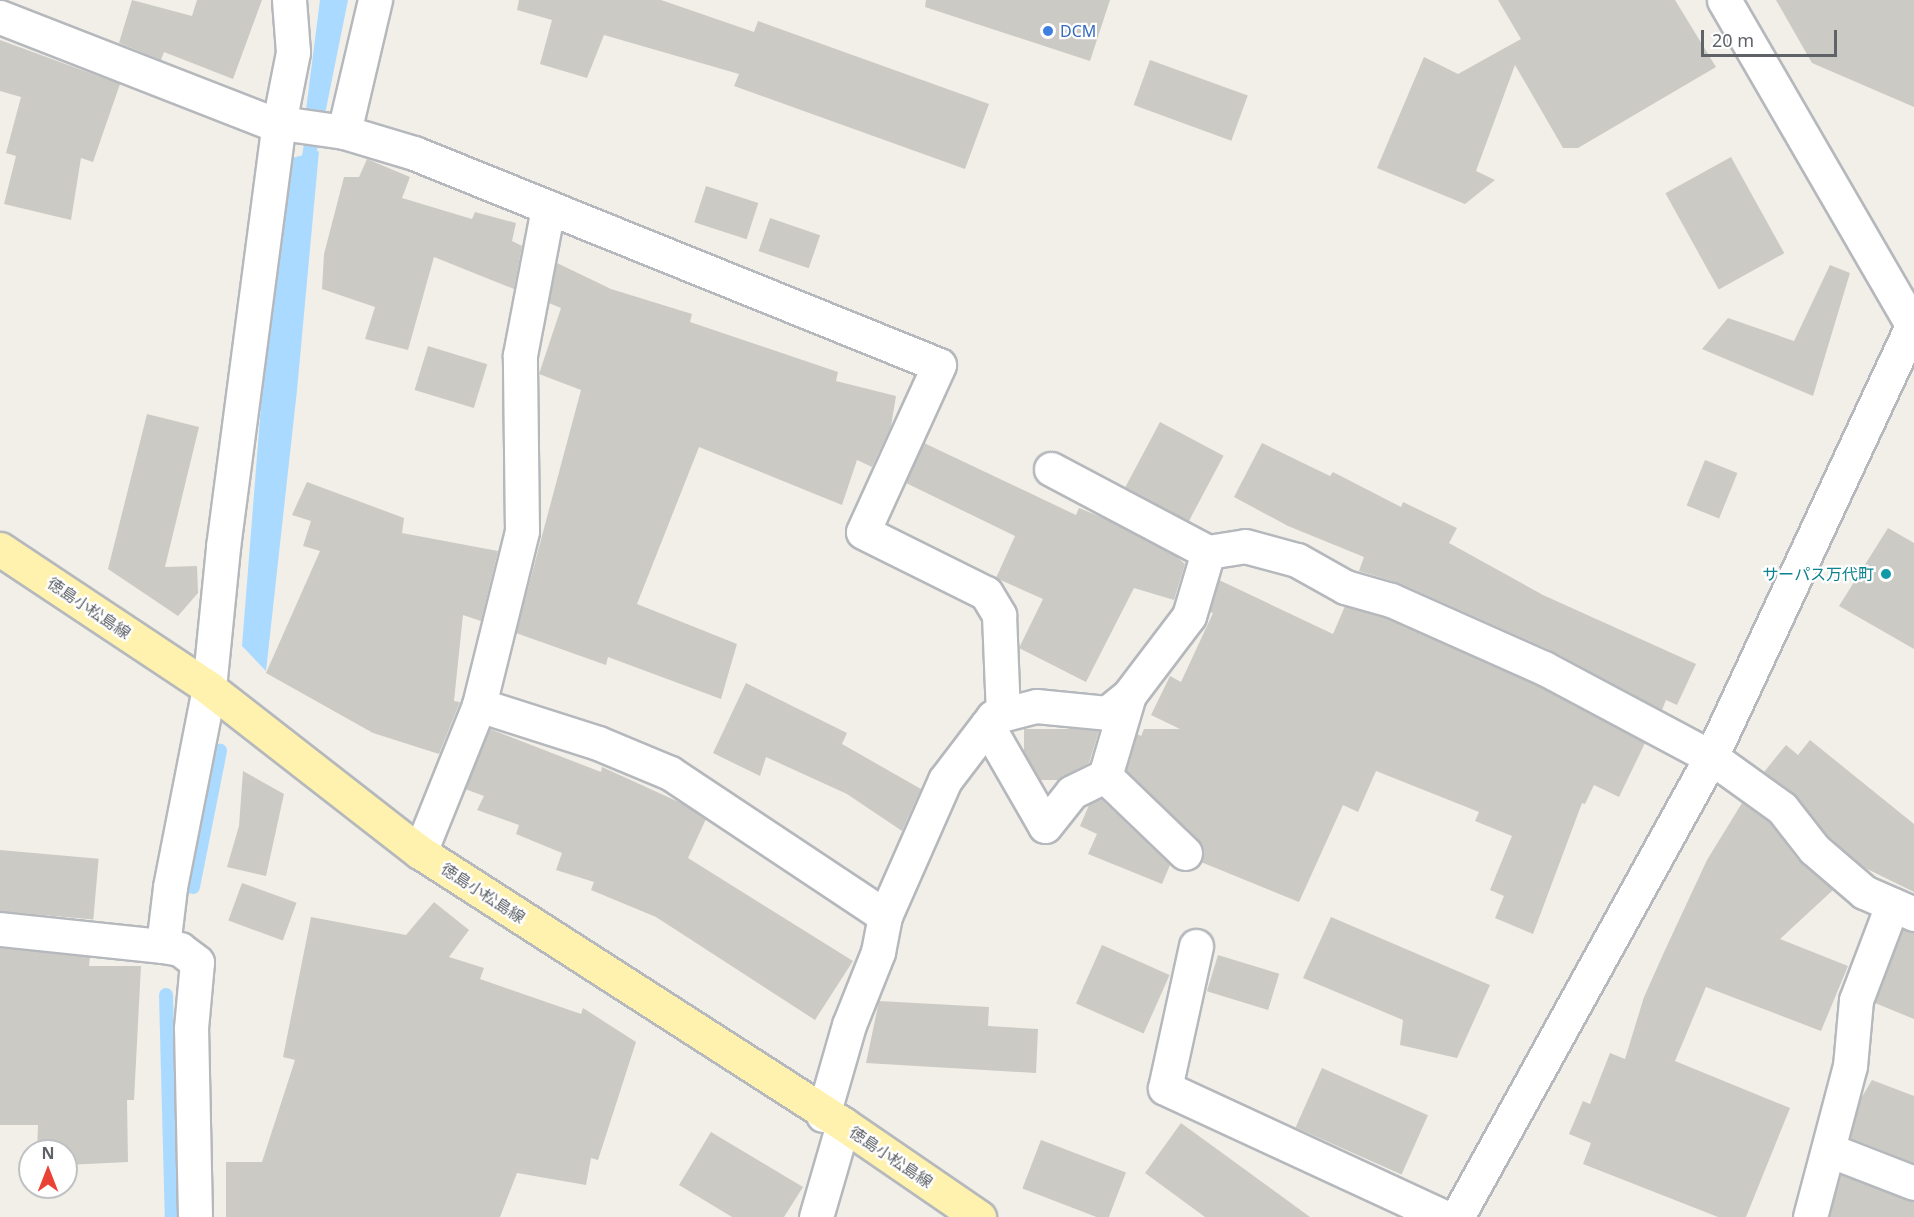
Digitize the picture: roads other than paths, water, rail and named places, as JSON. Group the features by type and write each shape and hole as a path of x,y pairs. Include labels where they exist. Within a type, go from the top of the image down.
{"main road":[{"name":"徳島小松島線","path":"0,549 209,688 420,852 979,1217"}],"street":[{"path":"163,946 172,877 209,688 223,547 288,125 293,52 289,0"},
{"path":"340,131 375,0"},
{"path":"1457,1217 1711,757 1913,322 1724,0"},
{"path":"0,17 288,125 340,131 414,153 939,365 863,532 986,593 999,615 995,720 1045,826 1072,792 1105,776 1129,695"},
{"path":"420,852 479,705 522,531 520,356 548,208"},
{"path":"1051,469 1208,552 1245,546 1297,560 1345,587 1391,600 1544,668 1711,757 1782,808 1814,849 1864,892 1903,909 1856,1000 1850,1066 1810,1217"},
{"path":"816,1217 849,1025 878,952 885,916 945,780 995,720 1036,706 1107,713 1129,695 1189,616 1208,552"},
{"path":"479,705 598,743 670,773 885,916"},
{"path":"1105,776 1185,853"},
{"path":"0,929 163,946 180,949 197,962 191,1028 195,1217"},
{"path":"1196,946 1165,1088 1444,1217"},
{"path":"1829,1150 1914,1183"}],"water":[{"path":"320,0 348,0 325,114 306,110"},
{"path":"319,151 297,390 266,671 242,646 270,292 292,158"}],"waterway":[{"path":"307,169 314,126"},
{"path":"193,887 220,751"},
{"path":"166,995 172,1217"}],"place":[{"name":"DCM","path":"1048,31"},
{"name":"サーパス万代町","path":"1886,574"}]}
